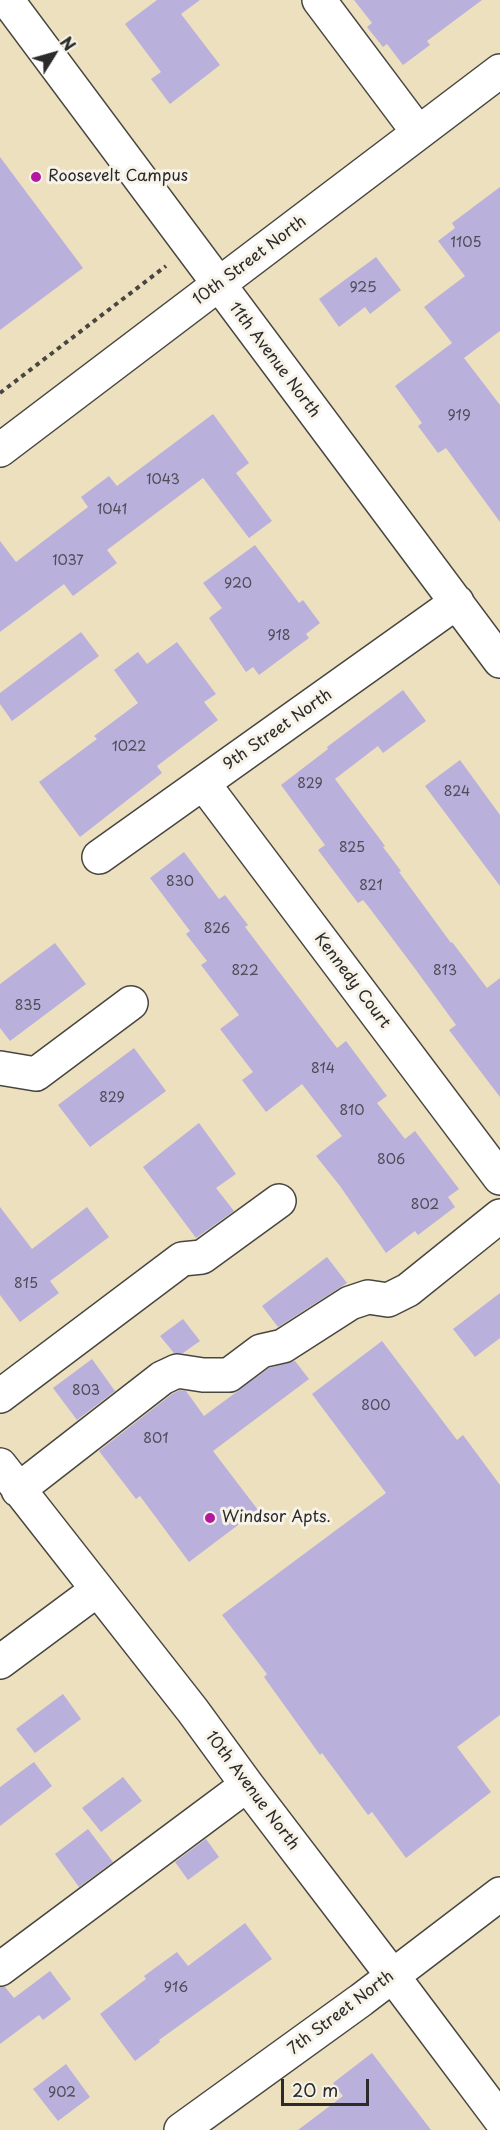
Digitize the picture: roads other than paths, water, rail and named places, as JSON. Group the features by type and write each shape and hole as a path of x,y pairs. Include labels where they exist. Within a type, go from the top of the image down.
{"street":[{"name":"11th Avenue North","path":"6,0 500,661"},
{"path":"319,0 418,132"},
{"name":"10th Street North","path":"0,450 500,71"},
{"name":"9th Street North","path":"99,857 457,602"},
{"name":"Kennedy Court","path":"203,783 500,1178"},
{"path":"0,1068 36,1074 131,1003"},
{"path":"0,1396 182,1259 202,1257 279,1201"},
{"path":"9,1477 162,1378 177,1371 203,1375 229,1375 261,1351 284,1346 350,1303 368,1298 388,1300 408,1290 500,1216"},
{"name":"10th Avenue North","path":"9,1477 193,1711 500,2120"},
{"path":"0,1662 97,1590"},
{"path":"0,1969 247,1785"},
{"name":"7th Street North","path":"181,2130 361,2000 500,1894"}],"place":[{"name":"Roosevelt Campus","path":"36,177"},
{"name":"Windsor Apts.","path":"210,1518"}]}
